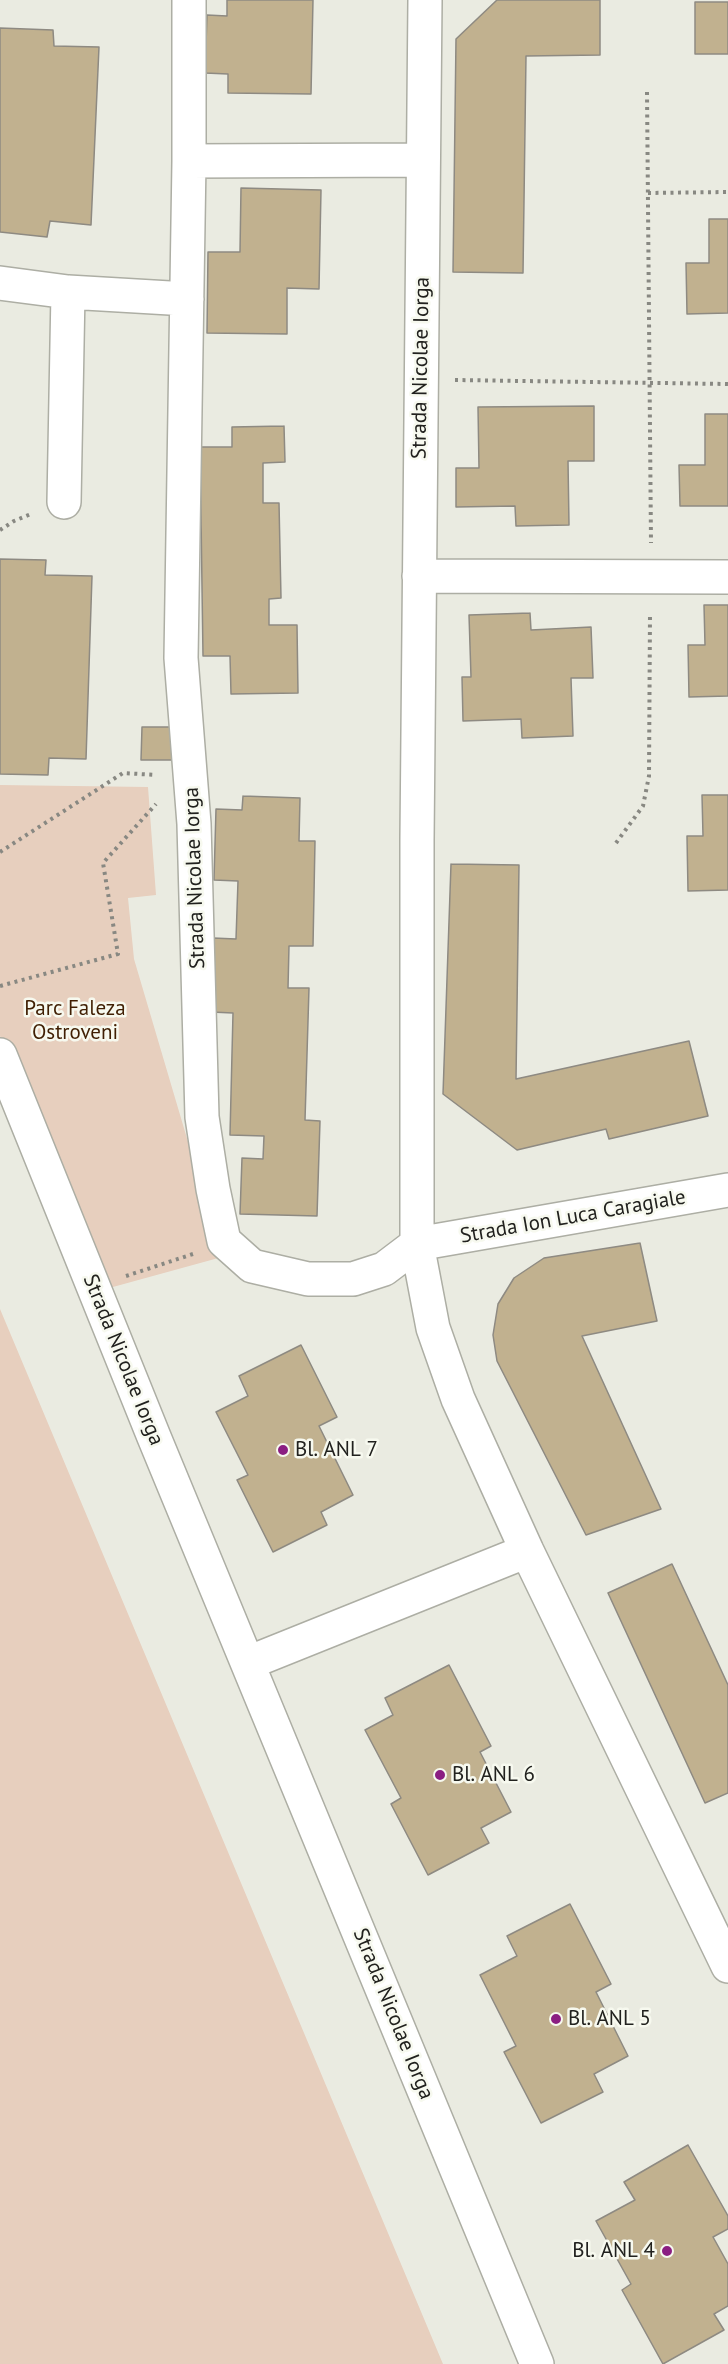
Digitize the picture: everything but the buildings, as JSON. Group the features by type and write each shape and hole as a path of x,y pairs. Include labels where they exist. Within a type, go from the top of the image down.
{"street":[{"name":"Strada Nicolae Iorga","path":"189,0 189,161 180,789 202,1117 213,1189 224,1241 252,1266 308,1279 353,1279 384,1269 417,1244"},
{"name":"Strada Nicolae Iorga","path":"425,0 418,576 417,1244 434,1328 458,1399 527,1551 728,1966"},
{"path":"189,161 423,160"},
{"path":"0,283 68,292 187,299"},
{"path":"64,502 68,292"},
{"path":"418,576 728,577"},
{"name":"Strada Nicolae Iorga","path":"0,1055 537,2364"},
{"name":"Strada Ion Luca Caragiale","path":"417,1244 728,1190"},
{"path":"248,1663 527,1551"}],"path":[{"path":"616,843 643,806 650,776 651,577 647,92"},
{"path":"647,193 728,192"},
{"path":"422,379 728,384"},
{"path":"0,852 123,773 165,776 180,789 103,863 118,954 0,986"},
{"path":"93,1286 201,1251"}],"green space":[{"name":"Parc Faleza Ostroveni","path":"0,785 148,787 156,895 128,898 134,959 222,1257 102,1290 0,1036"},
{"path":"0,1309 443,2364 0,2364"}],"place":[{"name":"Bl. ANL 7","path":"283,1450"},
{"name":"Bl. ANL 6","path":"440,1775"},
{"name":"Bl. ANL 5","path":"556,2019"},
{"name":"Bl. ANL 4","path":"667,2251"}]}
